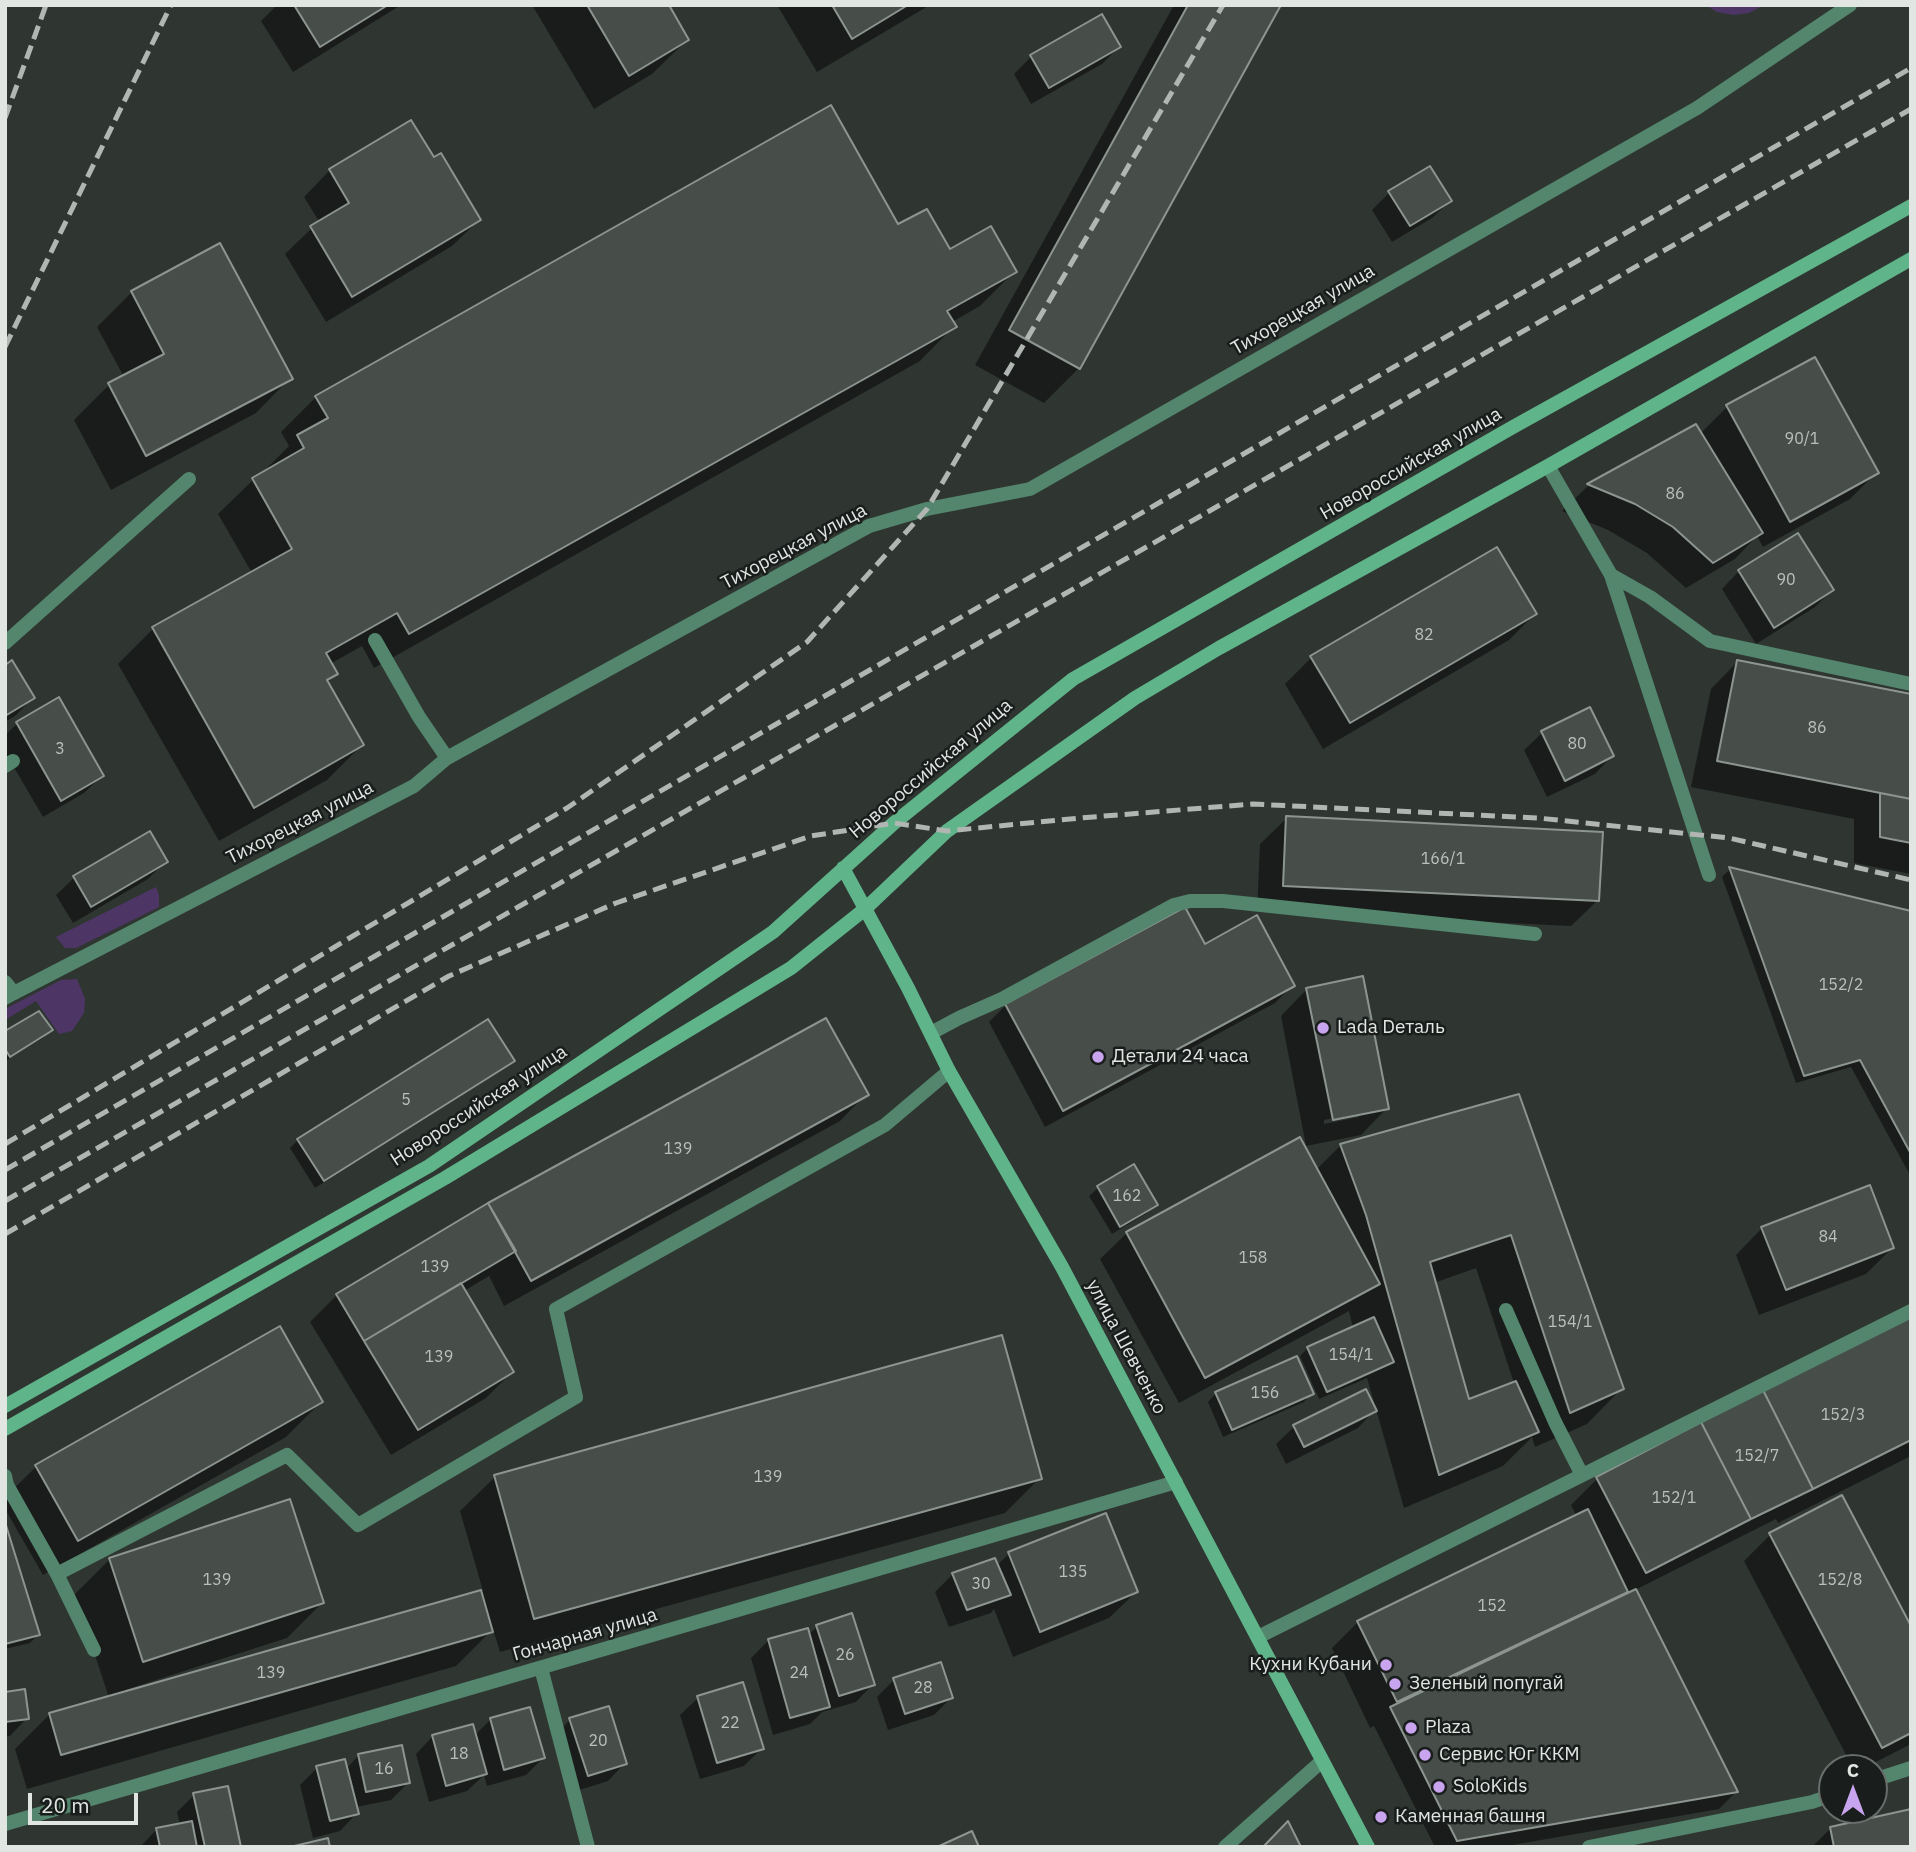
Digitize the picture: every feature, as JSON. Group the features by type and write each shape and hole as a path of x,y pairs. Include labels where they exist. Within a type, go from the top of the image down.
{"main road":[{"name":"Новороссийская улица","path":"5,1406 429,1166 773,932 925,797 1073,679 1513,427 1911,206"},
{"name":"Новороссийская улица","path":"5,1429 469,1163 791,968 865,909 947,831 1135,698 1231,641 1548,466 1911,259"},
{"name":"улица Шевченко","path":"843,868 949,1071 1062,1267 1368,1847"}],"street":[{"name":"Тихорецкая улица","path":"8,991 414,786 447,758 869,526 927,509 1030,489 1697,108 1850,5"},
{"path":"1548,466 1611,576 1709,875"},
{"path":"5,643 188,480"},
{"path":"1611,576 1650,597 1710,641 1911,684"},
{"path":"375,640 419,717 447,758"},
{"path":"931,1034 1002,999 1174,905 1190,901 1223,901 1535,934"},
{"path":"57,1574 286,1455 358,1525 576,1397 556,1309 886,1125 949,1071"},
{"path":"1506,1310 1555,1422 1582,1475"},
{"path":"1258,1637 1911,1311"},
{"path":"5,1476 7,1485 57,1574 94,1650"},
{"name":"Гончарная улица","path":"5,1824 1176,1482"},
{"path":"541,1668 588,1847"},
{"path":"1225,1847 1322,1761"},
{"path":"1888,1775 1911,1768"},
{"path":"1589,1847 1818,1799"}],"shaded area":[{"path":"1705,5 1764,5 1749,13 1733,15 1717,12"},
{"path":"156,887 159,907 76,948 65,948 56,937"},
{"path":"77,979 85,999 84,1013 72,1031 59,1034 36,1001 5,1020 5,1009 61,980"}],"building":[{"path":"294,5 388,5 320,47"},
{"path":"587,5 669,5 689,40 629,76"},
{"path":"832,5 908,5 852,39"},
{"path":"1188,5 1281,5 1080,369 1009,330"},
{"path":"1102,14 1121,47 1049,88 1030,55"},
{"path":"831,105 898,224 927,209 950,249 991,226 1017,272 947,311 957,327 409,634 397,613 326,653 338,674 327,680 364,745 254,808 152,627 292,549 252,478 304,448 297,435 328,418 315,396"},
{"path":"411,120 434,157 441,153 481,220 352,297 310,226 349,203 329,169"},
{"path":"1430,166 1452,201 1410,226 1388,191"},
{"path":"220,243 293,379 146,456 108,383 164,354 131,291"},
{"path":"1815,357 1879,473 1790,522 1726,405"},
{"path":"1696,424 1763,533 1713,563 1673,527 1635,504 1587,484"},
{"path":"1798,533 1834,590 1774,628 1738,570"},
{"path":"1497,547 1537,614 1350,723 1310,656"},
{"path":"12,660 35,698 5,716 5,665"},
{"path":"1737,660 1911,694 1911,799 1717,761"},
{"path":"59,697 104,776 61,801 16,722"},
{"path":"1590,707 1614,756 1565,781 1541,731"},
{"path":"1880,793 1911,799 1911,843 1880,837"},
{"path":"1286,816 1603,832 1599,901 1283,886"},
{"path":"150,831 168,862 91,907 73,876"},
{"path":"1729,867 1911,911 1911,1154 1860,1060 1804,1076"},
{"name":"Детали 24 часа","path":"1185,907 1205,944 1257,915 1295,986 1063,1111 1005,1004"},
{"path":"1363,976 1389,1109 1333,1120 1306,988"},
{"path":"39,1011 53,1030 10,1057 5,1049 5,1031"},
{"path":"826,1018 869,1095 531,1281 488,1203"},
{"path":"488,1019 515,1061 324,1181 297,1139"},
{"path":"1519,1094 1624,1389 1570,1413 1511,1235 1430,1262 1469,1399 1516,1381 1539,1432 1439,1475 1366,1215 1340,1144"},
{"path":"1300,1137 1380,1284 1205,1378 1126,1232"},
{"path":"1134,1164 1158,1205 1120,1227 1097,1186"},
{"path":"1870,1185 1894,1248 1786,1290 1761,1227"},
{"path":"488,1203 516,1251 364,1341 336,1294"},
{"path":"461,1283 514,1372 418,1430 364,1341"},
{"path":"1911,1316 1911,1440 1813,1489 1763,1390"},
{"path":"1374,1317 1394,1362 1327,1392 1307,1347"},
{"path":"280,1326 323,1402 78,1541 35,1465"},
{"path":"1002,1335 1042,1479 534,1619 494,1475"},
{"path":"1297,1356 1314,1394 1232,1430 1215,1392"},
{"path":"1366,1389 1377,1411 1304,1447 1293,1425"},
{"path":"1763,1390 1813,1489 1751,1519 1701,1422"},
{"path":"1701,1422 1751,1519 1646,1573 1596,1477"},
{"path":"1842,1495 1911,1626 1911,1733 1882,1748 1769,1533"},
{"path":"290,1499 324,1603 143,1662 109,1558"},
{"path":"1588,1509 1628,1592 1397,1702 1357,1621"},
{"path":"1106,1513 1138,1592 1040,1632 1008,1552"},
{"path":"5,1522 40,1635 5,1644"},
{"path":"995,1558 1011,1595 967,1610 952,1573"},
{"path":"1636,1589 1738,1792 1457,1841 1390,1707"},
{"path":"481,1590 493,1632 61,1755 49,1713"},
{"path":"852,1613 875,1685 839,1696 816,1625"},
{"path":"808,1628 830,1707 790,1718 768,1639"},
{"path":"941,1662 953,1698 905,1714 893,1678"},
{"path":"743,1682 764,1749 717,1763 697,1696"},
{"path":"25,1689 29,1719 5,1722 5,1692"},
{"path":"609,1706 627,1764 588,1776 569,1718"},
{"path":"530,1707 545,1758 504,1770 490,1718"},
{"path":"473,1724 487,1774 446,1786 432,1735"},
{"path":"402,1745 410,1783 366,1792 358,1754"},
{"path":"345,1759 359,1814 330,1821 316,1766"},
{"path":"228,1786 241,1847 205,1847 193,1793"},
{"path":"1911,1809 1911,1847 1834,1847 1830,1827 1844,1824 1888,1824 1888,1814"},
{"path":"192,1821 197,1847 160,1847 156,1828"},
{"path":"1288,1821 1301,1847 1263,1847"},
{"path":"972,1831 979,1847 937,1847"},
{"path":"328,1838 330,1847 290,1847"}],"railway":[{"path":"5,118 46,5"},
{"path":"5,347 171,5"},
{"path":"5,1144 567,808 807,642 927,509 1223,5"},
{"path":"5,1170 1911,68"},
{"path":"5,1201 1911,109"},
{"path":"5,1234 449,976 616,903 811,836 894,823 947,831 1253,804 1538,818 1729,838 1911,880"}],"place":[{"name":"Lada Dеталь","path":"1323,1028"},
{"name":"Детали 24 часа","path":"1098,1057"},
{"name":"Кухни Кубани","path":"1386,1665"},
{"name":"Зеленый попугай","path":"1395,1684"},
{"name":"Plaza","path":"1411,1728"},
{"name":"Сервис Юг ККМ","path":"1425,1755"},
{"name":"SoloKids","path":"1439,1787"},
{"name":"Каменная башня","path":"1381,1817"}]}
